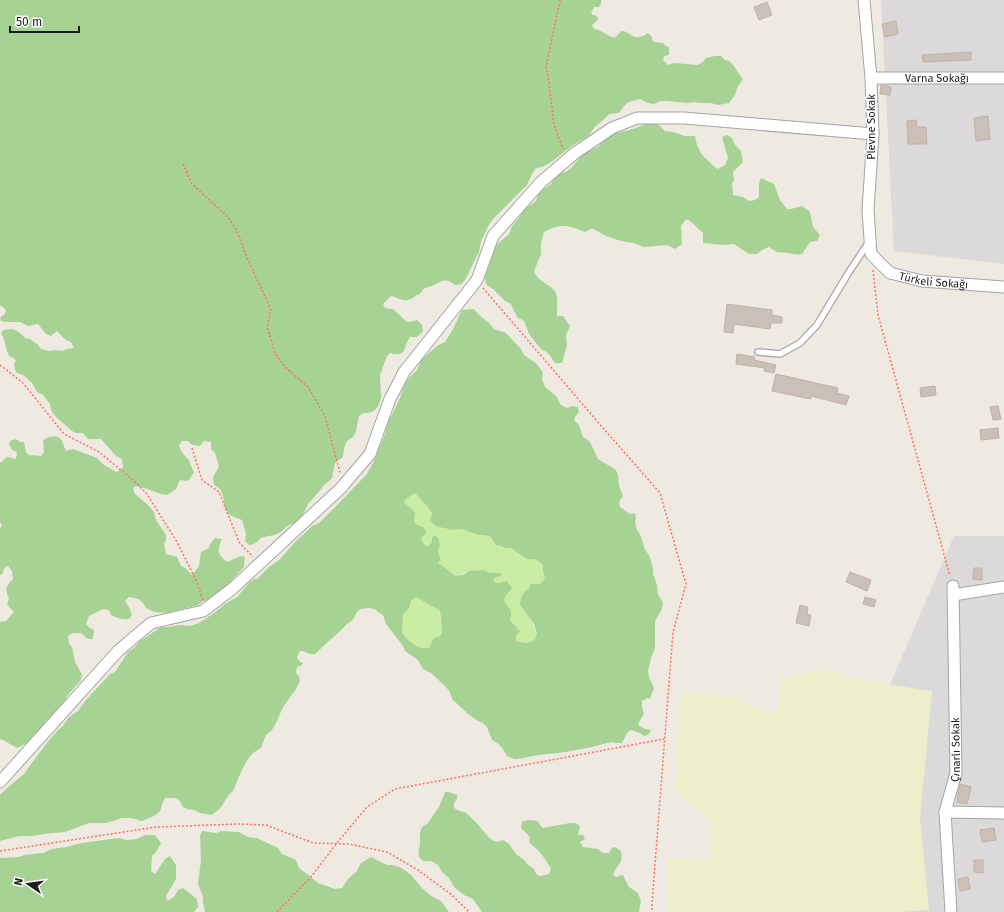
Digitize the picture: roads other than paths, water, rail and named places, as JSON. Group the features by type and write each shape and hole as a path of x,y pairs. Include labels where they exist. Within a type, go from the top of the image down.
{"street":[{"name":"Plevne Sokak","path":"864,0 873,134 868,210 871,254"},
{"name":"Varna Sokağı","path":"870,78 1004,78"},
{"path":"0,782 118,651 151,623 206,609 232,589 260,564 344,484 370,454 390,399 404,372 477,280 493,236 540,182 575,154 612,128 637,118 684,118 873,134"},
{"name":"Türkeli Sokağı","path":"871,254 890,272 922,281 1004,287"},
{"name":"Çınarlı Sokak","path":"951,912 945,812 956,773 953,590 1004,587"},
{"path":"945,812 1004,813"}],"lane":[{"path":"758,352 780,354 800,343 818,325 848,272 870,240"}]}
